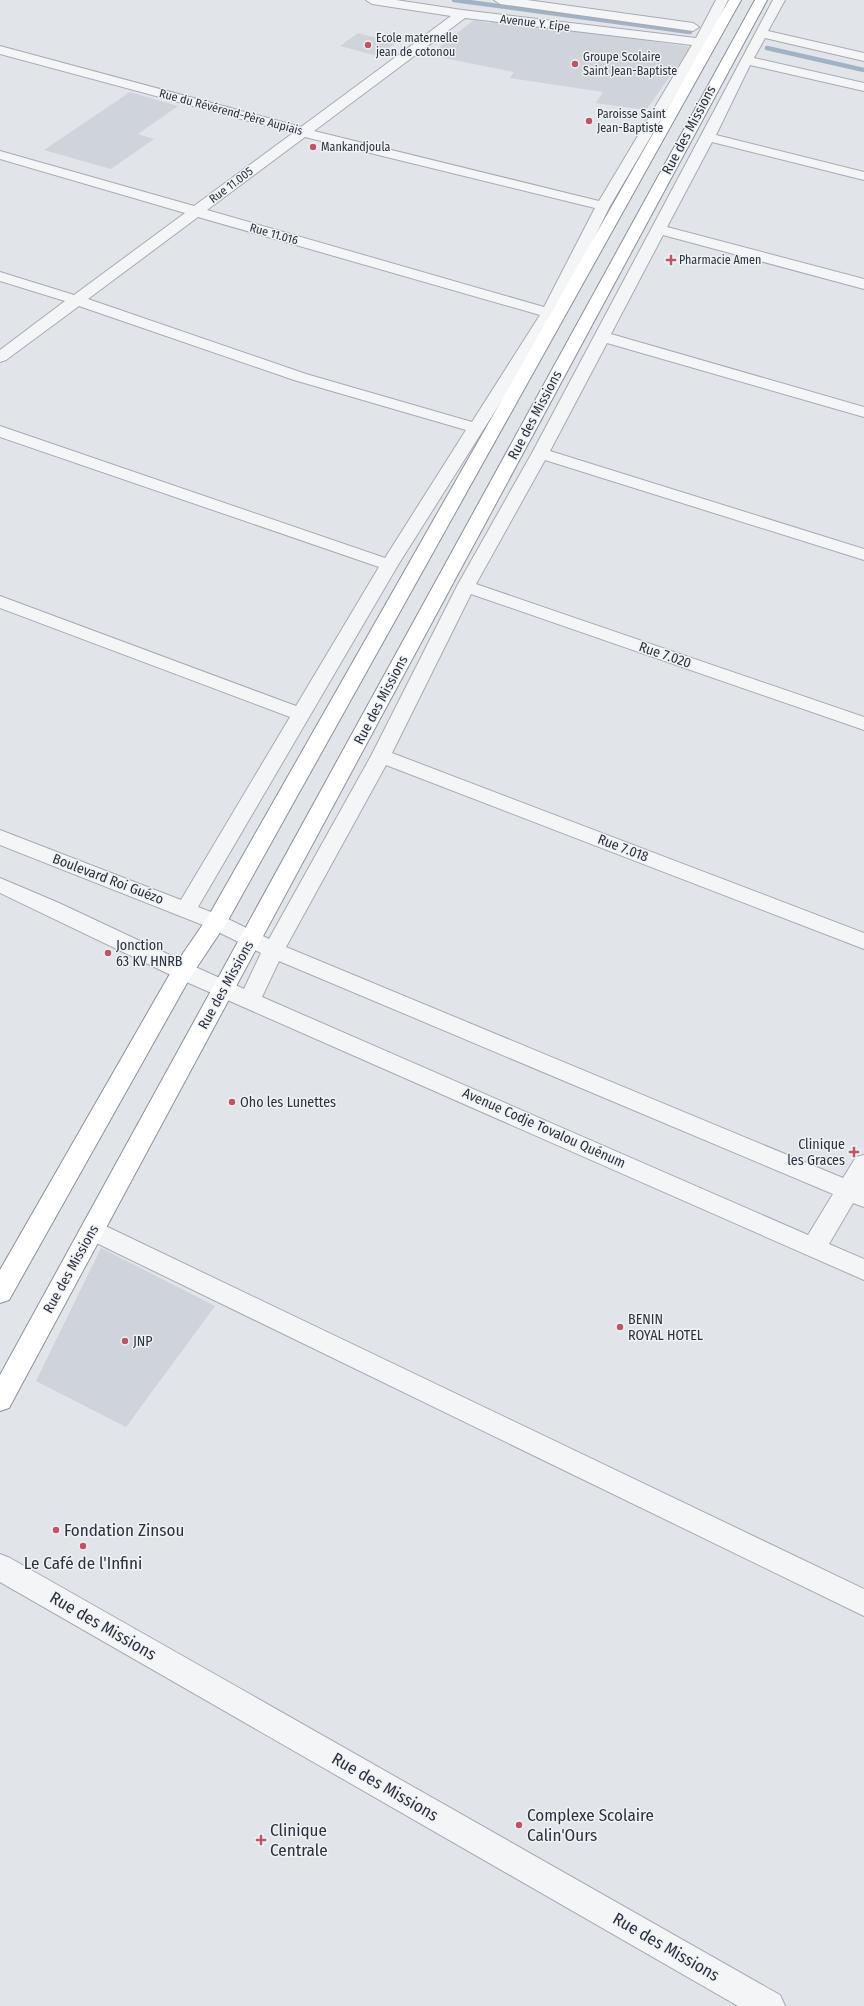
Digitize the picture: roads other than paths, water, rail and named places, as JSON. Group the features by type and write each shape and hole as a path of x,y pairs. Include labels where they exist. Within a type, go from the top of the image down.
{"highway":[{"name":"Rue des Missions","path":"0,1293 183,971 216,922 735,0"},
{"name":"Rue des Missions","path":"0,1400 761,0"}],"street":[{"name":"Avenue Y. Eipe","path":"372,0 462,14 704,36"},
{"name":"Avenue Y. Eipe","path":"500,0 704,36"},
{"path":"186,910 389,566 549,313 603,206 704,36 722,0"},
{"path":"250,1000 273,950 381,756 466,586 540,453 601,336 708,138 746,60 779,0"},
{"name":"Rue 11.005","path":"0,357 462,14"},
{"path":"760,33 864,57"},
{"name":"Rue du Révérend-Père Aupiais","path":"0,50 303,132 603,206"},
{"path":"746,60 864,87"},
{"path":"708,138 864,176"},
{"name":"Rue 11.016","path":"0,155 549,313"},
{"path":"658,230 864,284"},
{"path":"0,276 76,300 300,377 476,428"},
{"path":"601,336 864,412"},
{"path":"0,431 389,566"},
{"path":"540,453 864,555"},
{"name":"Rue 7.020","path":"466,586 864,724"},
{"path":"0,602 302,715"},
{"name":"Rue 7.018","path":"381,756 864,941"},
{"name":"Boulevard Roi Guézo","path":"0,837 216,922 251,939"},
{"path":"0,885 46,905 183,971"},
{"path":"251,939 273,950 856,1194"},
{"name":"Avenue Codje Tovalou Quénum","path":"183,971 864,1270"},
{"path":"813,1248 856,1194 864,1164"},
{"path":"93,1230 864,1603"},
{"name":"Rue des Missions","path":"0,1568 769,2006"}],"waterway":[{"path":"454,0 690,32"},
{"path":"767,48 864,70"}],"place":[{"name":"Ecole maternelle jean de cotonou","path":"368,45"},
{"name":"Groupe Scolaire Saint Jean-Baptiste","path":"575,64"},
{"name":"Paroisse Saint Jean-Baptiste","path":"589,121"},
{"name":"Mankandjoula","path":"313,147"},
{"name":"Pharmacie Amen","path":"671,260"},
{"name":"Jonction 63 KV HNRB","path":"108,953"},
{"name":"Oho les Lunettes","path":"232,1102"},
{"name":"Clinique les Graces","path":"854,1152"},
{"name":"BENIN ROYAL HOTEL","path":"620,1327"},
{"name":"JNP","path":"125,1341"},
{"name":"Fondation Zinsou","path":"56,1530"},
{"name":"Le Café de l'Infini","path":"83,1546"},
{"name":"Complexe Scolaire Calin'Ours","path":"519,1825"},
{"name":"Clinique Centrale","path":"261,1840"}]}
